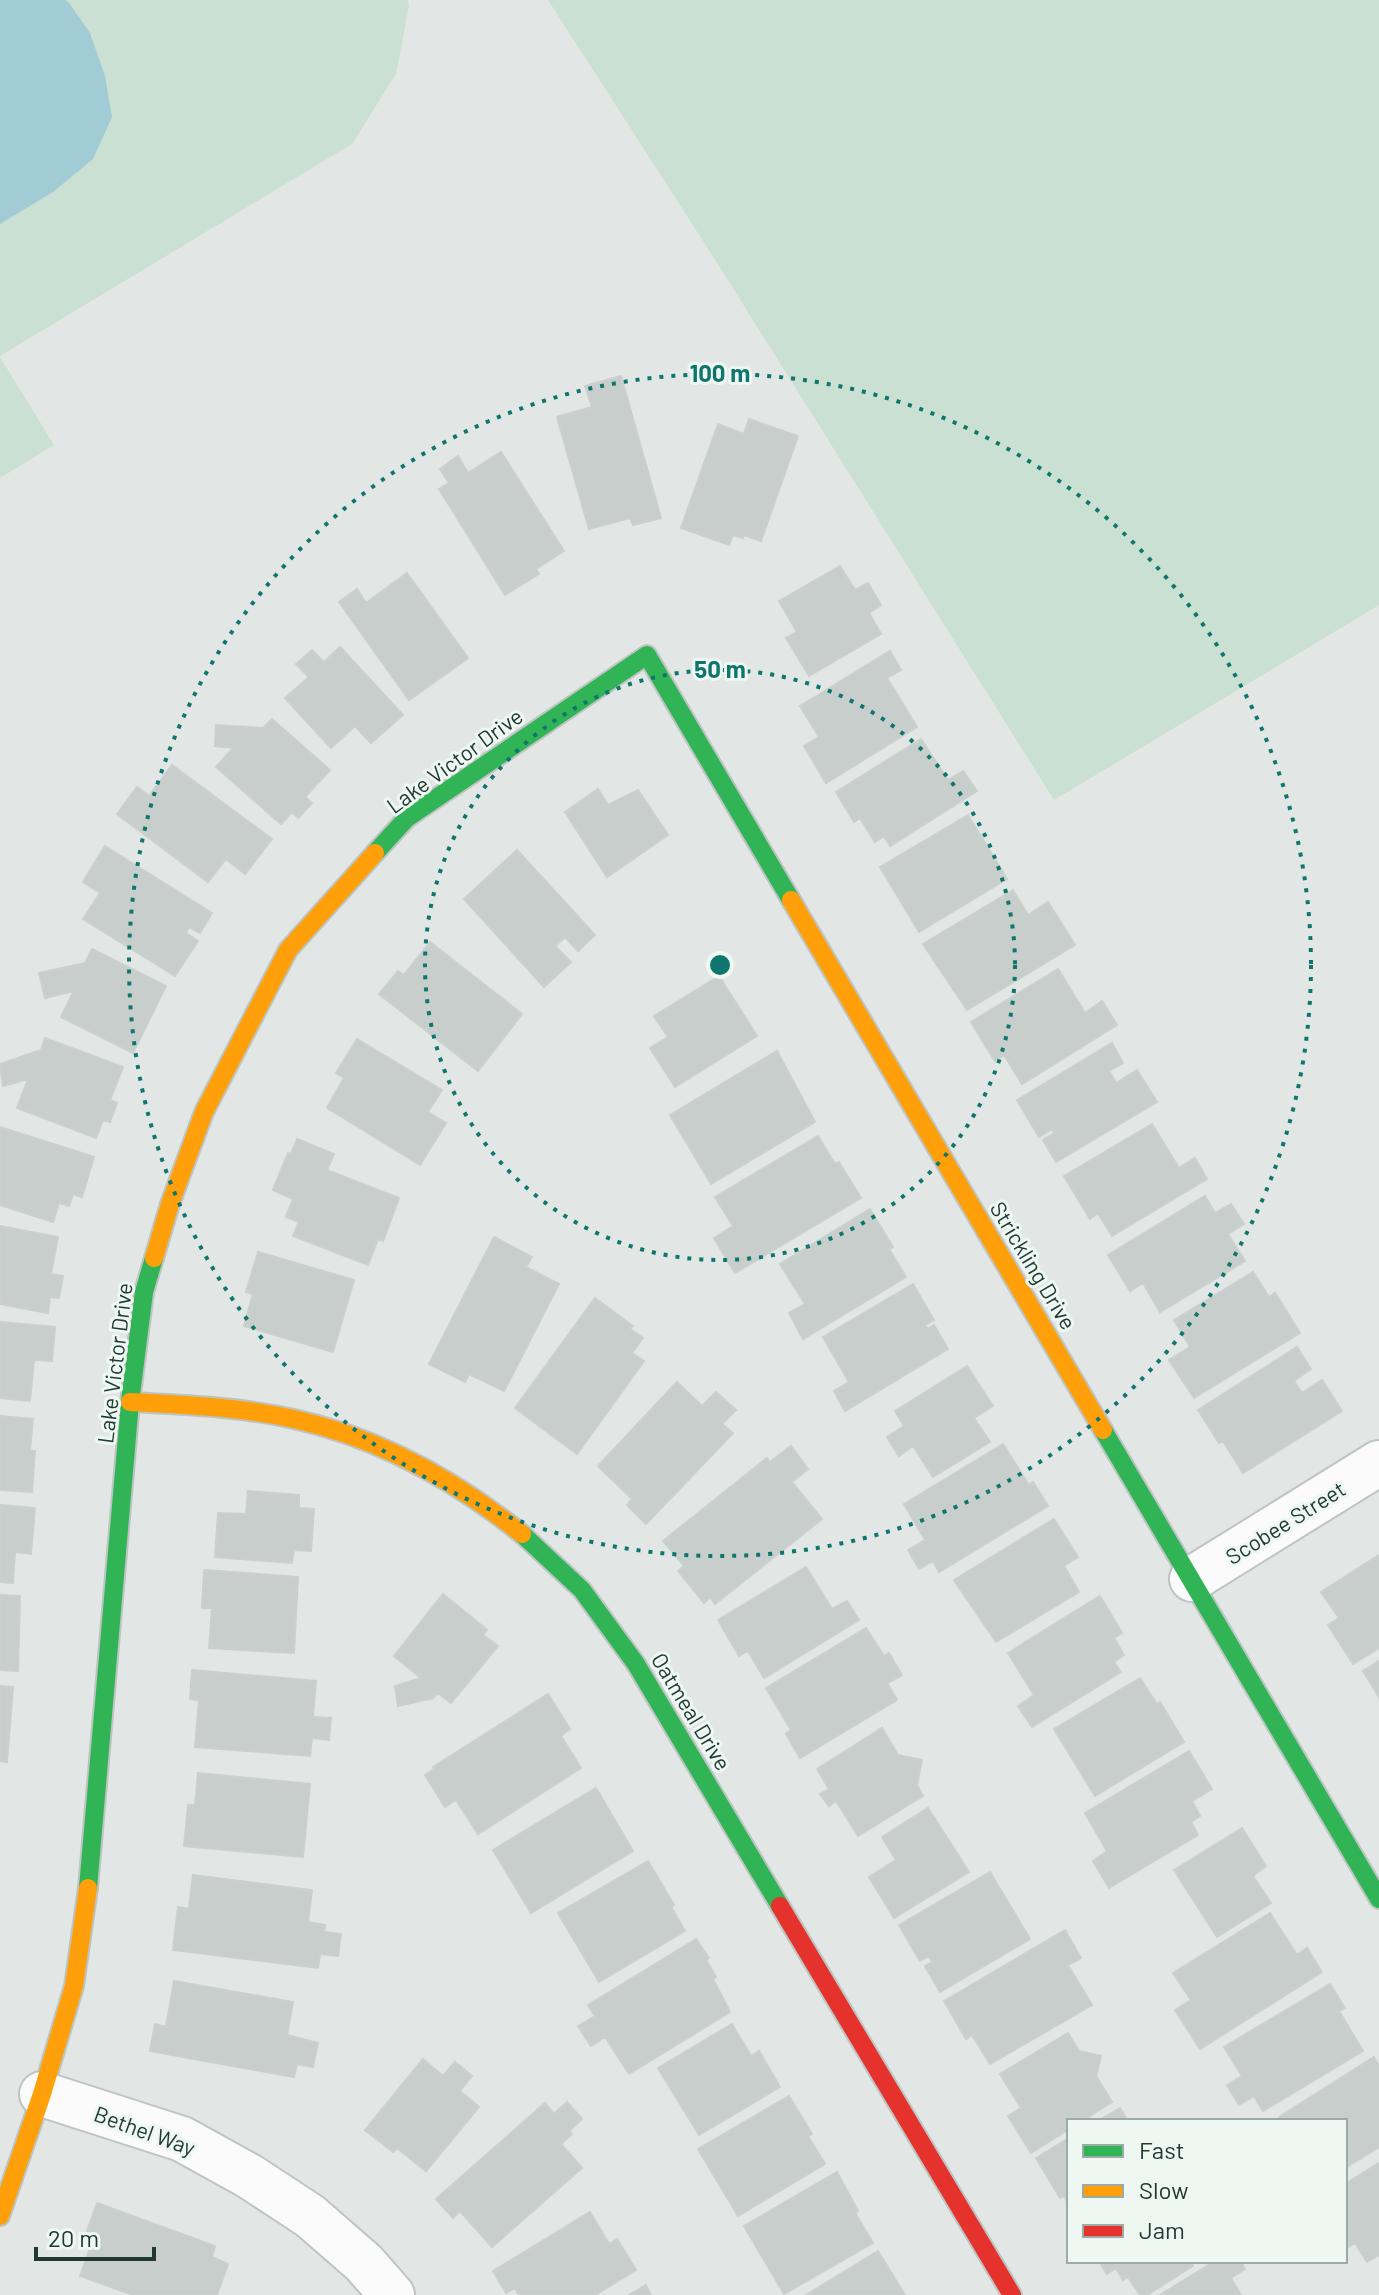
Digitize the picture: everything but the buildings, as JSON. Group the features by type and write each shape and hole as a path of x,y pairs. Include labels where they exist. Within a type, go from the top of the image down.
{"street":[{"name":"Lake Victor Drive","path":"0,2216 42,2094 74,1986 89,1879 130,1402 144,1292 170,1204 204,1112 288,950 407,818 647,655"},
{"name":"Strickling Drive","path":"647,655 1379,1899"},
{"name":"Oatmeal Drive","path":"130,1402 210,1407 295,1420 374,1444 446,1480 484,1506 522,1533 584,1592 636,1664 1012,2295"},
{"name":"Scobee Street","path":"1192,1579 1379,1463"},
{"name":"Bethel Way","path":"42,2094 182,2139 249,2176 310,2216 364,2263 392,2295"}],"green space":[{"path":"0,0 408,0 409,6 396,74 352,144 0,356"},
{"path":"548,0 1379,0 1379,605 1054,800"},
{"path":"0,357 54,445 0,478"}],"water":[{"path":"0,0 65,0 69,3 90,33 105,76 112,117 93,159 53,192 0,224"}],"traffic: fast":[{"path":"375,853 407,818 647,655 791,900"},
{"path":"88,1888 130,1402 144,1292 154,1258"},
{"path":"1103,1430 1379,1899"},
{"path":"522,1534 582,1590 636,1664 780,1906"}],"traffic: slow":[{"path":"154,1258 204,1112 288,950 375,853"},
{"path":"791,900 1103,1430"},
{"path":"130,1402 254,1412 294,1419 356,1437 443,1479 522,1534"},
{"path":"0,2216 42,2094 74,1986 88,1888"}],"traffic: jam":[{"path":"780,1906 1012,2295"}]}
